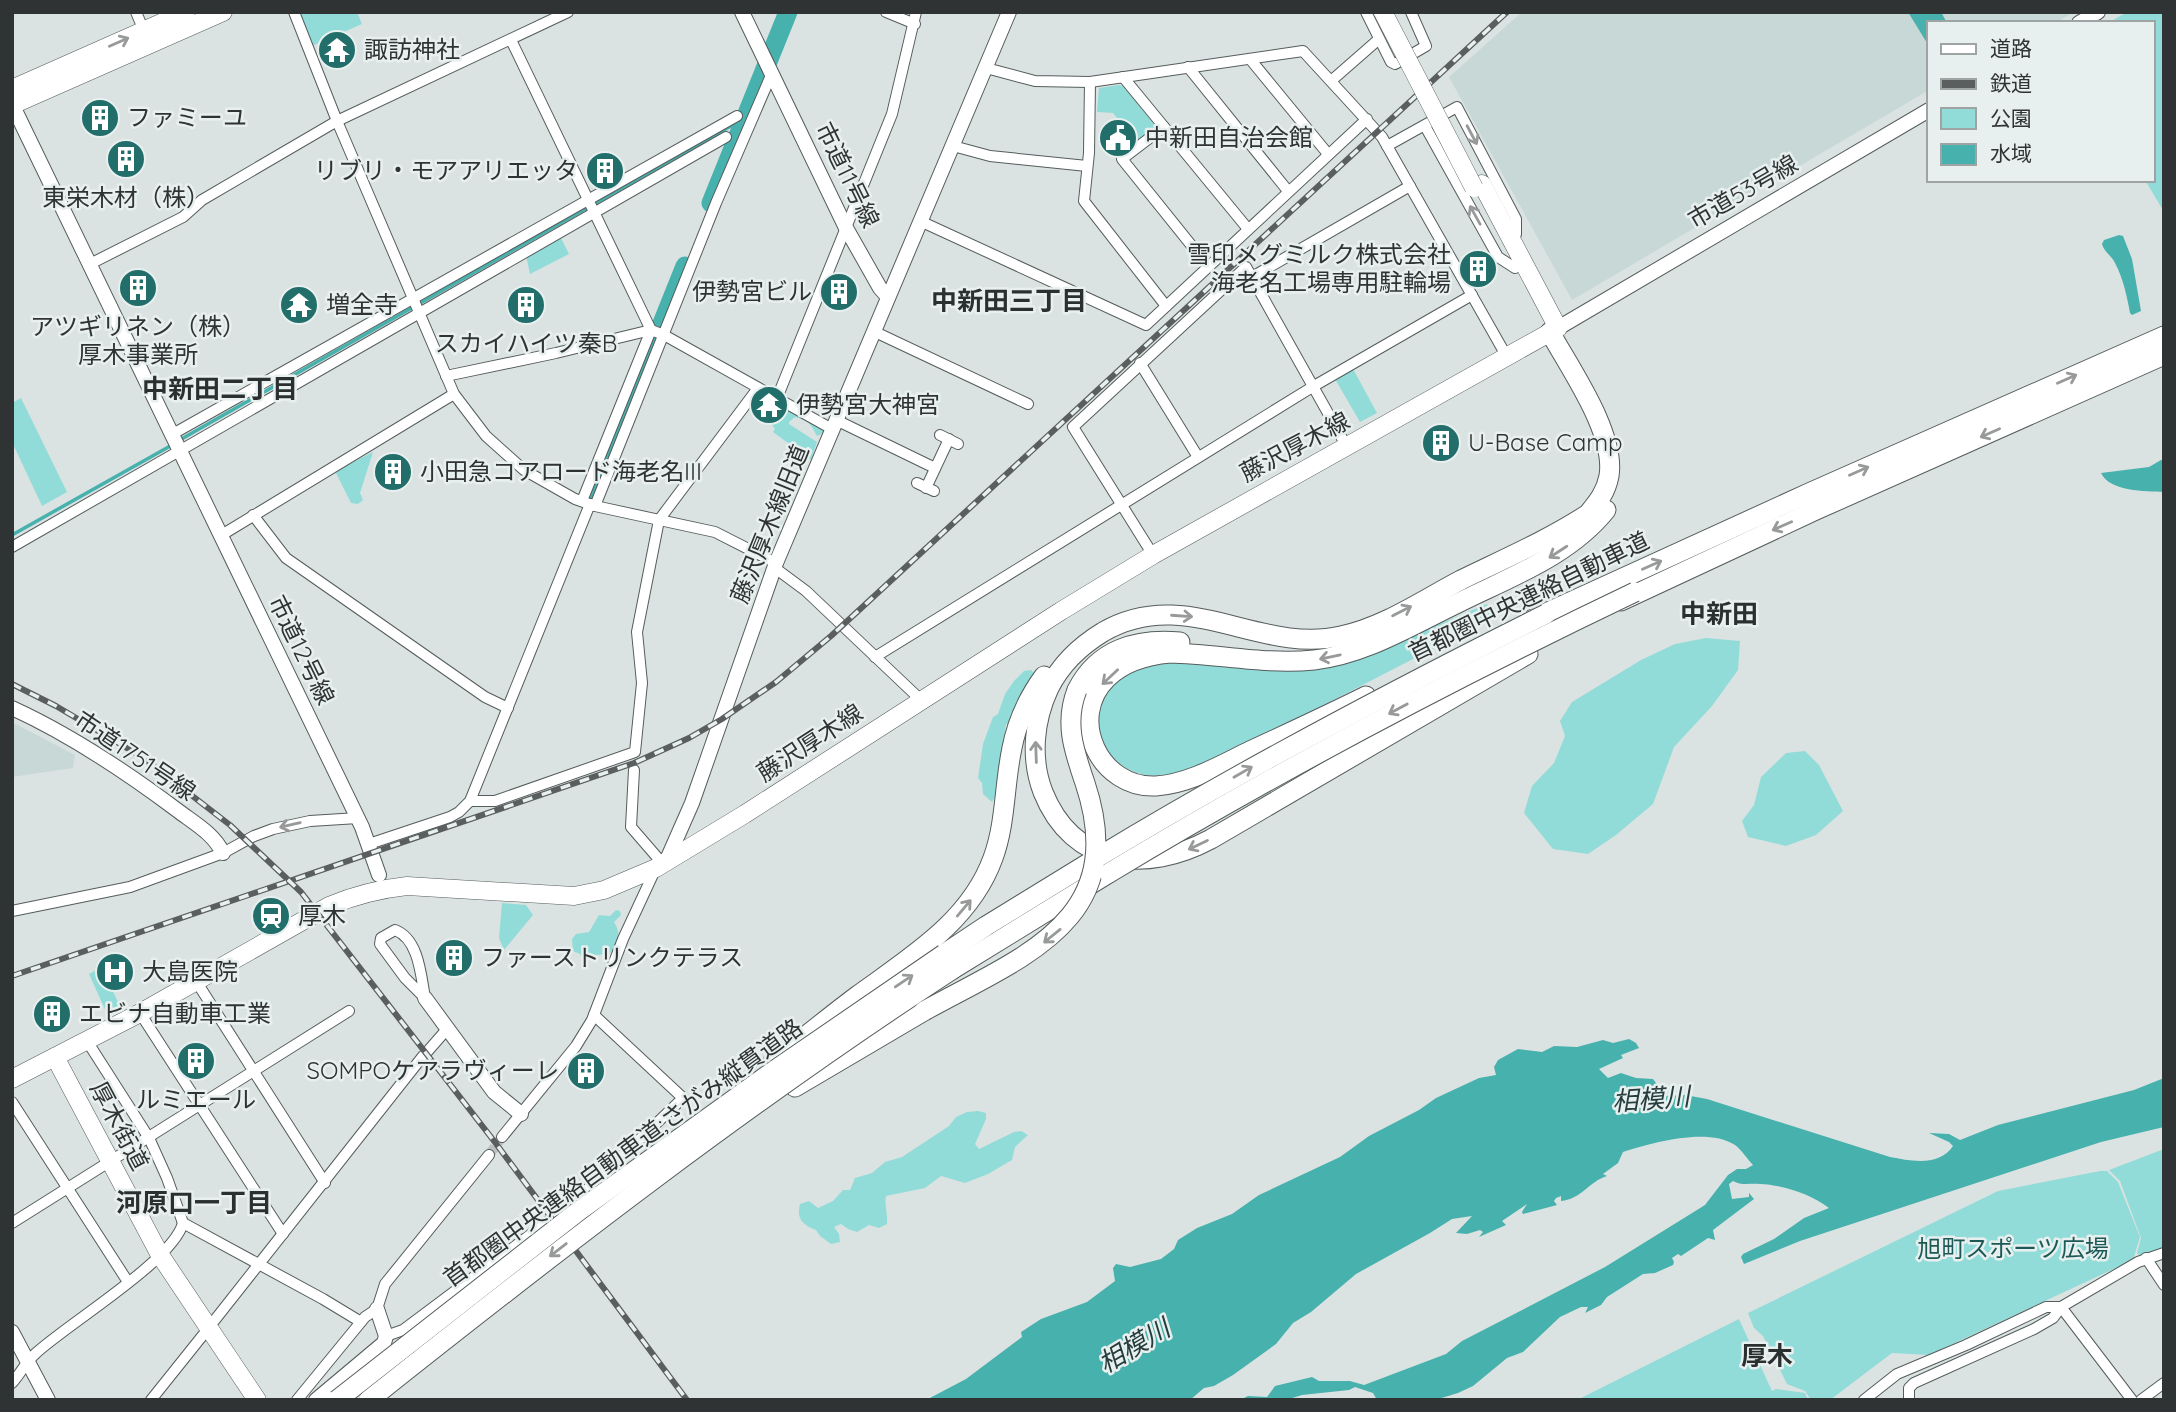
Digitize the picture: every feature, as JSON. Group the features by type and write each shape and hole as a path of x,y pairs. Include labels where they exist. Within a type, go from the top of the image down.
{"highway":[{"path":"663,1149 832,1015 925,946 965,907 985,877 999,844 1012,748 1021,718 1042,678 1076,645 1110,628 1139,618 1172,615 1206,618 1291,638 1325,639 1342,636 1382,621 1588,514 1599,502 1606,488 1609,474 1608,452 1602,433 1554,330"},
{"path":"1546,614 1491,636 1177,783 1153,787 1130,783 1102,763 1091,742 1088,730 1095,695 1108,677 1128,663 1155,654 1187,653 1278,661 1335,656 1381,640 1547,559 1597,522 1610,506 1619,484 1618,446 1594,391 1554,330"},
{"name":"首都圏中央連絡自動車道","path":"948,962 986,926 1268,758 1387,693 1546,614 2164,336"},
{"name":"首都圏中央連絡自動車道","path":"948,962 1394,710 1512,651 2164,355"},
{"path":"1110,628 1071,656 1053,680 1041,708 1035,738 1037,769 1046,800 1059,820 1075,836 1100,852 1140,861 1161,859 1184,852 1635,593"},
{"path":"592,1225 650,1188 772,1101 1028,953 1063,926 1087,890 1096,852 1093,810 1070,732 1071,710 1077,690 1088,672 1104,657 1137,643 1180,642 1278,661"},
{"name":"首都圏中央連絡自動車道;さがみ縦貫道路","path":"337,1400 506,1266 663,1149 948,962"},
{"name":"首都圏中央連絡自動車道;さがみ縦貫道路","path":"369,1400 592,1225 948,962"}],"main road":[{"path":"12,89 186,12"},
{"path":"12,105 223,12"},
{"path":"1382,12 1478,186 1513,243 1554,330"},
{"path":"1392,12 1478,186 1515,268 1554,330"},
{"name":"藤沢厚木線","path":"55,1057 140,1013 329,906 370,891 401,887 574,896 604,890 662,864 1153,555 1554,330"},
{"path":"12,1079 55,1057"},
{"name":"厚木街道","path":"55,1057 160,1255 257,1400"}],"street":[{"path":"136,12 144,31"},
{"path":"294,12 415,306 454,394 477,426 505,455 542,482 589,504 715,531 776,566 922,701"},
{"path":"88,265 183,217 202,200 337,121 568,12"},
{"name":"市道11号線","path":"742,12 846,228 880,288 888,297"},
{"path":"886,12 915,24"},
{"path":"777,398 892,114 916,12"},
{"name":"藤沢厚木線旧道","path":"662,864 692,803 776,566 1009,12"},
{"path":"1366,12 1391,62 1395,64 1426,46 1411,12"},
{"path":"2082,21 2098,12"},
{"path":"1331,81 1379,39"},
{"path":"511,40 590,207 658,332 777,398 935,468"},
{"path":"986,68 1035,81 1090,82 1303,51 1367,119 1387,146 1507,356"},
{"path":"1250,58 1328,154"},
{"path":"369,844 450,817 470,800 658,332 716,203 769,66"},
{"path":"1188,67 1288,191"},
{"path":"1123,77 1248,229"},
{"path":"1090,82 1084,201 1166,306"},
{"name":"市道12号線","path":"12,105 358,818 379,875"},
{"path":"1387,146 1457,107 1516,219 1513,243"},
{"name":"市道53号線","path":"1554,330 1927,111"},
{"path":"12,547 175,443 590,207 737,116"},
{"path":"920,221 1146,325 1367,119"},
{"path":"1425,126 1498,257 1515,268"},
{"path":"1164,127 1122,159 1208,267"},
{"path":"590,207 726,137"},
{"path":"953,146 990,156 1087,166"},
{"path":"1252,277 1410,186"},
{"path":"1153,555 1073,427 1246,267 1347,447"},
{"path":"875,657 1314,386 1472,295"},
{"path":"175,443 415,306"},
{"path":"873,331 1028,404"},
{"path":"446,376 658,332"},
{"path":"1140,363 1198,457"},
{"path":"470,800 495,801 635,752 642,683 637,632 659,520 758,388"},
{"path":"220,536 454,394"},
{"path":"926,488 949,439"},
{"path":"253,515 286,558 485,697 508,708"},
{"name":"市道1751号線","path":"12,708 92,751 160,797 211,836 223,853"},
{"path":"502,1138 576,1046 594,1015 623,939 662,864 631,827 634,770"},
{"path":"12,911 130,887 223,853 273,829 310,821 358,818"},
{"path":"329,906 341,895 374,881 379,875 389,883 401,887"},
{"path":"425,998 417,956 400,931 391,931 382,938 380,944 405,978 425,998 494,1091 521,1114"},
{"path":"405,978 420,971"},
{"path":"196,981 325,1183"},
{"path":"12,1223 349,1011"},
{"path":"140,1013 283,1234"},
{"path":"316,1400 380,1348 386,1336 403,1330 574,1202 683,1098 594,1015"},
{"path":"214,1321 448,1028"},
{"path":"12,1383 33,1355 160,1255 180,1232 183,1223 149,1138 87,1041"},
{"path":"12,1102 128,1282"},
{"path":"297,1400 361,1322 377,1309 385,1284 489,1156"},
{"path":"183,1223 361,1322"},
{"path":"1909,1400 1909,1388 1914,1383 2034,1329 2053,1318 2061,1307 2147,1258 2164,1253"},
{"path":"2147,1258 2164,1285"},
{"path":"1864,1400 1897,1374 2046,1307 2061,1307"},
{"path":"2061,1307 2132,1400"},
{"path":"377,1309 386,1336"},
{"path":"12,1332 48,1400"},
{"path":"151,1400 203,1335"},
{"path":"2141,1400 2164,1383"}],"shaded area":[{"path":"1522,12 2074,12 2058,21 1927,21 1927,91 1572,300 1449,77"},
{"path":"12,722 75,755 73,768 12,777"}],"green space":[{"path":"299,12 357,12 362,24 312,46"},
{"path":"2127,12 2164,12 2164,212 2146,182 2155,182 2155,21 2111,21"},
{"path":"1123,86 1156,127 1137,143 1113,113 1097,112 1099,88"},
{"path":"560,236 569,254 530,274 526,255"},
{"path":"1352,367 1377,413 1360,422 1335,379"},
{"path":"21,398 67,492 42,506 12,442 12,403"},
{"path":"776,402 824,429 822,434 817,436 804,420 795,417 789,422 817,442 811,460 773,432 775,429 770,422 777,422 780,416 778,413 772,416 768,414"},
{"path":"373,452 360,493 363,500 358,504 351,503 335,471"},
{"path":"1487,604 1493,617 1479,623 1476,616 1447,631 1450,637 1440,645 1322,706 1188,770 1155,776 1135,772 1121,764 1110,753 1103,740 1099,726 1100,711 1112,684 1125,673 1155,661 1379,649"},
{"path":"1706,638 1740,641 1738,670 1712,706 1674,747 1653,804 1588,854 1553,849 1524,813 1532,786 1554,763 1565,736 1560,721 1572,702 1641,660 1675,644"},
{"path":"1031,670 1034,673 1006,724 992,802 983,794 982,783 978,778 983,744 1005,694 1024,671"},
{"path":"1805,751 1819,765 1843,811 1816,835 1786,846 1748,837 1742,821 1754,805 1761,777 1786,753"},
{"path":"502,903 526,905 533,915 504,950 499,938"},
{"path":"616,910 620,911 621,915 614,922 618,939 609,954 595,955 587,960 573,951 572,939 576,934 589,932 599,915 610,916"},
{"path":"102,967 121,1009 108,1016 89,974"},
{"path":"978,1111 986,1113 975,1144 979,1149 1014,1132 1021,1131 1028,1135 1015,1147 1012,1160 965,1183 941,1176 925,1188 886,1196 887,1224 879,1228 869,1225 857,1232 841,1224 834,1227 840,1242 831,1244 802,1221 799,1214 800,1204 809,1201 818,1208 833,1201 843,1190 850,1190 855,1178 872,1173 885,1162 902,1157 949,1126 956,1117"},
{"path":"2164,1149 2164,1247 2140,1256 2137,1253 2141,1238 2120,1181 2109,1170"},
{"name":"旭町スポーツ広場","path":"2107,1171 2118,1182 2140,1237 2133,1260 1929,1355 1892,1353 1830,1400 1811,1400 1805,1391 1787,1384 1763,1336 1754,1328 1748,1313 1998,1191"},
{"path":"1739,1319 1772,1391 1776,1389 1805,1393 1808,1400 1577,1400"}],"water":[{"path":"1908,12 1941,12 1946,21 1927,21 1927,43"},
{"path":"2123,236 2132,259 2141,311 2132,315 2118,269 2102,244 2104,240"},
{"path":"2164,460 2164,492 2120,487 2112,484 2101,473 2149,467"},
{"name":"相模川","path":"1629,1039 1639,1048 1621,1055 1623,1058 1599,1069 1608,1078 1621,1073 1636,1078 1653,1079 1666,1096 1685,1095 1707,1099 1898,1159 1932,1160 1947,1153 1953,1146 1929,1133 1949,1134 1960,1140 1998,1125 2134,1090 2164,1078 2164,1127 2101,1142 1800,1241 1744,1264 1741,1257 1743,1254 1774,1239 1804,1218 1829,1208 1814,1198 1787,1188 1733,1181 1729,1184 1732,1199 1749,1197 1749,1193 1754,1199 1713,1230 1715,1240 1708,1238 1681,1256 1678,1254 1672,1258 1673,1265 1655,1273 1643,1274 1607,1297 1601,1305 1585,1313 1588,1307 1581,1307 1560,1317 1523,1352 1507,1358 1473,1386 1435,1400 1377,1400 1373,1393 1355,1387 1286,1400 1240,1400 1248,1396 1267,1397 1275,1386 1312,1377 1319,1381 1350,1381 1364,1385 1446,1354 1462,1341 1605,1267 1705,1205 1728,1175 1737,1169 1746,1169 1753,1165 1738,1147 1723,1140 1710,1137 1679,1138 1623,1152 1618,1163 1603,1174 1607,1176 1580,1194 1561,1201 1561,1196 1554,1201 1557,1205 1523,1214 1527,1204 1502,1221 1506,1225 1479,1237 1483,1232 1480,1230 1467,1234 1456,1233 1472,1216 1452,1219 1356,1274 1311,1312 1293,1323 1276,1344 1233,1375 1214,1386 1204,1388 1190,1400 926,1400 966,1379 1022,1337 1021,1332 1041,1319 1087,1302 1115,1281 1113,1268 1116,1264 1130,1267 1161,1259 1174,1249 1178,1240 1197,1228 1232,1214 1259,1195 1340,1157 1369,1136 1436,1098 1479,1078 1496,1075 1494,1067 1498,1060 1518,1049 1542,1052 1554,1046 1577,1047 1603,1040 1613,1043"}],"waterway":[{"path":"711,203 788,12"},
{"path":"178,441 745,118"},
{"path":"593,495 685,266"},
{"path":"12,535 172,445"}],"tunnel":[{"path":"489,1155 502,1137"}],"railway":[{"path":"12,976 634,763 689,738 722,719 776,682 831,636 1507,12"},
{"path":"12,684 56,706 142,757 230,825 301,892 494,1141 687,1400"}],"place":[{"name":"諏訪神社","path":"337,50"},
{"name":"ファミーユ","path":"100,118"},
{"name":"中新田自治会館","path":"1118,138"},
{"name":"東栄木材（株）","path":"126,159"},
{"name":"リブリ・モアアリエッタ","path":"605,171"},
{"name":"雪印メグミルク株式会社 海老名工場専用駐輪場","path":"1478,269"},
{"name":"アツギリネン（株） 厚木事業所","path":"138,288"},
{"name":"伊勢宮ビル","path":"839,292"},
{"name":"増全寺","path":"299,305"},
{"name":"スカイハイツ秦B","path":"526,305"},
{"name":"伊勢宮大神宮","path":"769,405"},
{"name":"U-Base Camp","path":"1441,443"},
{"name":"小田急コアロード海老名III","path":"393,472"},
{"name":"厚木","path":"271,916"},
{"name":"ファーストリンクテラス","path":"454,958"},
{"name":"大島医院","path":"115,972"},
{"name":"エビナ自動車工業","path":"52,1014"},
{"name":"ルミエール","path":"196,1061"},
{"name":"SOMPOケアラヴィーレ","path":"586,1071"}],"district":[{"name":"中新田三丁目","path":"1009,301"},
{"name":"中新田二丁目","path":"220,389"},
{"name":"中新田","path":"1719,614"},
{"name":"河原口一丁目","path":"194,1203"},
{"name":"厚木","path":"1767,1356"}]}
